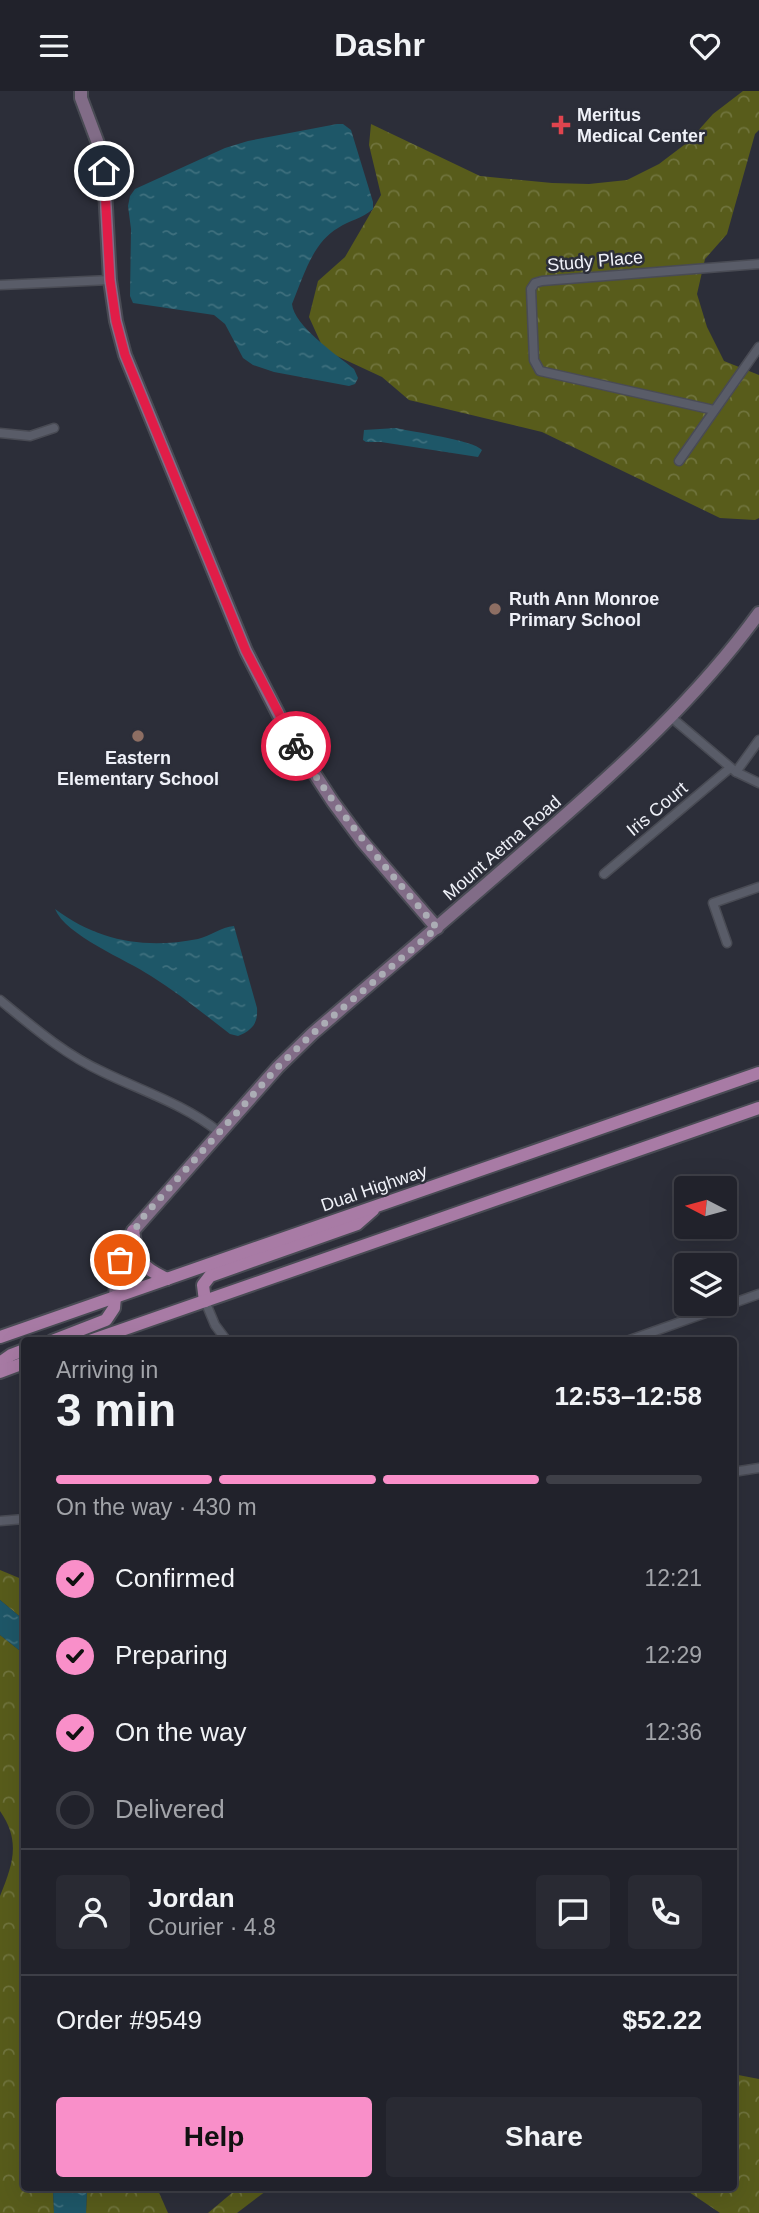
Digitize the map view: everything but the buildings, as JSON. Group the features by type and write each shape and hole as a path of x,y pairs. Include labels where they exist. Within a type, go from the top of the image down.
{"main road":[{"name":"Dual Highway","path":"0,1337 759,1073"},
{"path":"102,1337 759,1108"},
{"path":"205,1301 202,1285 210,1276 357,1224 377,1206"},
{"path":"133,1231 142,1265 167,1279"},
{"path":"62,1337 106,1320 114,1308 115,1297"},
{"path":"0,1363 21,1351"},
{"path":"0,1372 21,1364"}],"street":[{"path":"78,93 99,146 104,171 110,280 116,321 137,387 246,651 301,754 333,802 362,841 437,928"},
{"name":"Study Place","path":"714,411 542,372 534,360 531,289 535,283 542,281 759,264"},
{"path":"0,285 110,280"},
{"path":"679,461 759,347"},
{"path":"0,433 30,436 54,428"},
{"name":"Mount Aetna Road","path":"115,1297 120,1260 133,1231 278,1067 312,1034 616,771 672,717 717,667 759,613"},
{"path":"672,717 733,770 759,783"},
{"name":"Iris Court","path":"604,874 733,770 759,740"},
{"path":"727,943 713,903 759,887"},
{"path":"0,1000 75,1058 180,1106 219,1132"},
{"path":"638,1337 759,1294"},
{"path":"205,1301 215,1325 224,1337"},
{"path":"737,1471 759,1468"},
{"path":"0,1521 21,1519"}],"green space":[{"path":"743,91 759,91 759,130 755,134 727,234 705,259 697,294 707,327 724,361 759,375 759,518 720,518 542,432 409,400 382,377 324,350 309,317 318,281 345,257 381,195 369,145 371,124 480,176 589,184 627,180 659,164 688,142 713,114"},
{"path":"0,1570 21,1579 21,1618 0,1600"},
{"path":"0,1635 21,1652 21,2191 53,2191 54,2213 0,2213 0,1896 11,1863 13,1843 7,1822 0,1811"},
{"path":"737,2075 759,2079 759,2213 720,2213 687,2191 737,2191"},
{"path":"87,2191 158,2191 168,2213 86,2213"},
{"path":"234,2191 266,2191 237,2213 208,2213"}],"water":[{"path":"343,124 351,130 373,209 338,228 321,243 309,262 292,304 308,331 354,369 358,378 355,384 349,386 274,372 253,365 243,358 225,324 214,315 133,303 130,296 131,229 128,206 135,189 225,148"},
{"path":"396,428 455,440 482,450 478,457 363,440 364,430"},
{"path":"55,909 106,936 142,943 198,939 234,926 257,1008 255,1022 243,1034 230,1034 161,983 83,937 61,919"},
{"path":"0,1600 21,1618 21,1652 0,1635"},
{"path":"53,2191 87,2191 86,2213 54,2213"}],"way so far":[{"path":"120,1260 125,1244 144,1216 278,1067 312,1034 437,928 362,841 296,746"}],"place":[{"name":"Meritus Medical Center","path":"561,125"},
{"name":"Ruth Ann Monroe Primary School","path":"495,609"},
{"name":"Eastern Elementary School","path":"138,736"}],"route":[{"path":"104,171 110,280 116,321 125,355 246,651 296,746"}]}
